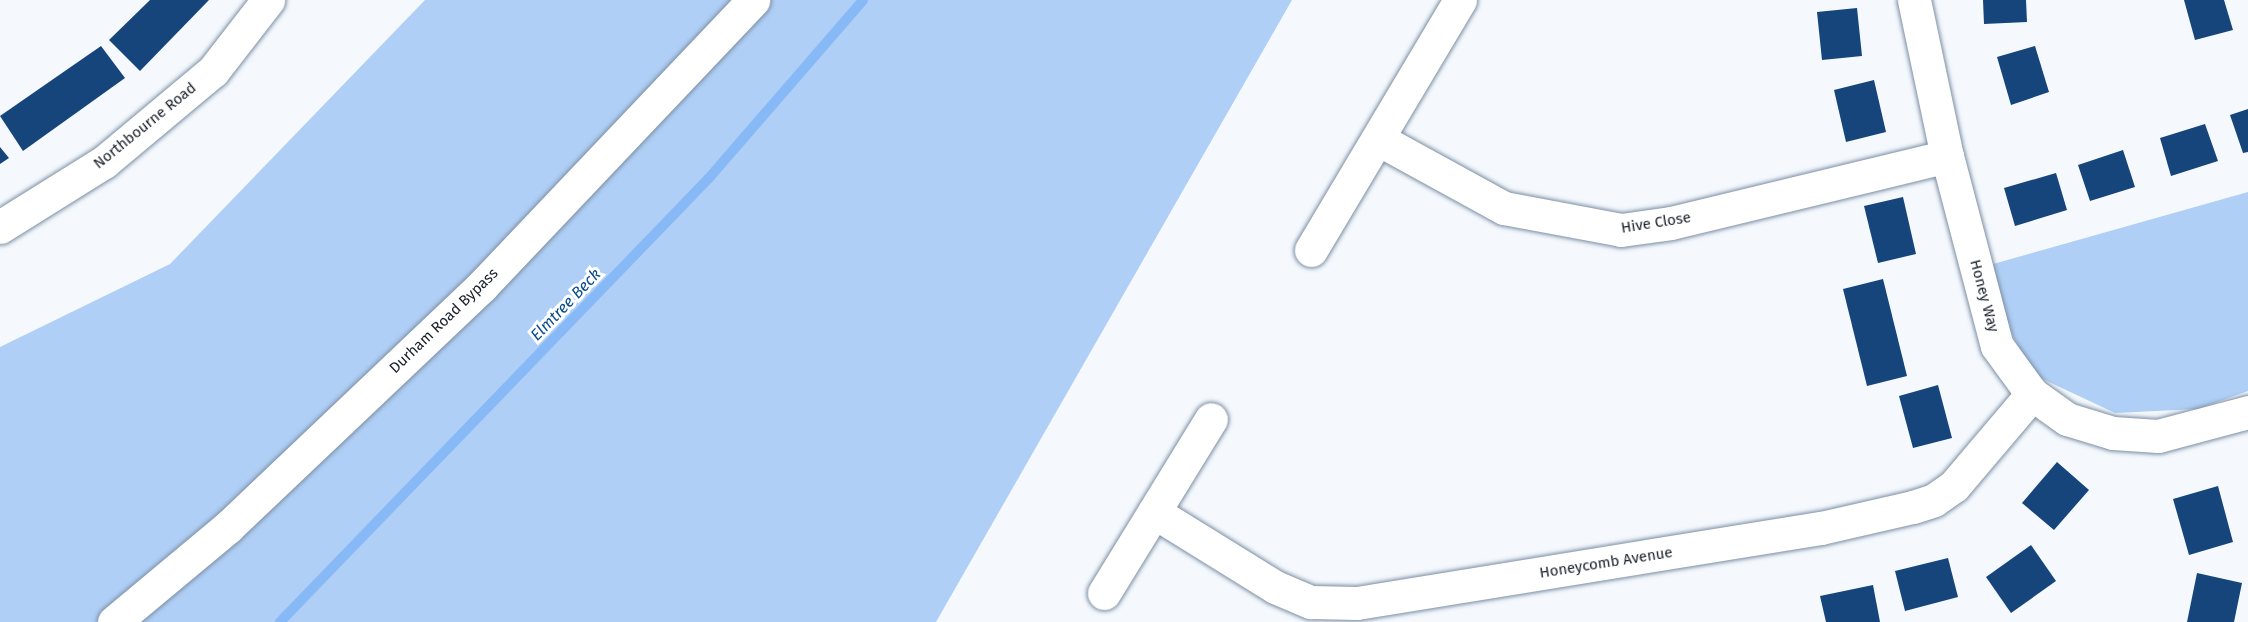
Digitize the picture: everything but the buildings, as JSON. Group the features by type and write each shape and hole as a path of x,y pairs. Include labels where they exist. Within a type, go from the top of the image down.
{"street":[{"name":"Northbourne Road","path":"0,227 104,162 213,71 268,0"},
{"name":"Durham Road Bypass","path":"114,622 228,527 482,286 753,0"},
{"path":"1311,250 1460,0"},
{"name":"Honey Way","path":"1914,0 1947,156 1997,346 2032,394 2067,418 2113,433 2158,436 2247,415"},
{"name":"Hive Close","path":"1378,139 1504,208 1621,230 1671,223 1947,156"},
{"name":"Honeycomb Avenue","path":"1154,512 1275,587 1311,602 1357,603 1821,528 1913,507 1934,500 1954,486 2032,394"},
{"path":"1104,593 1211,419"}],"shaded area":[{"path":"425,0 1292,0 936,622 0,622 0,347 170,264"},
{"path":"2248,192 2248,391 2198,409 2115,413 2032,374 1979,268"}],"waterway":[{"name":"Elmtree Beck","path":"280,622 709,178 863,0"}]}
